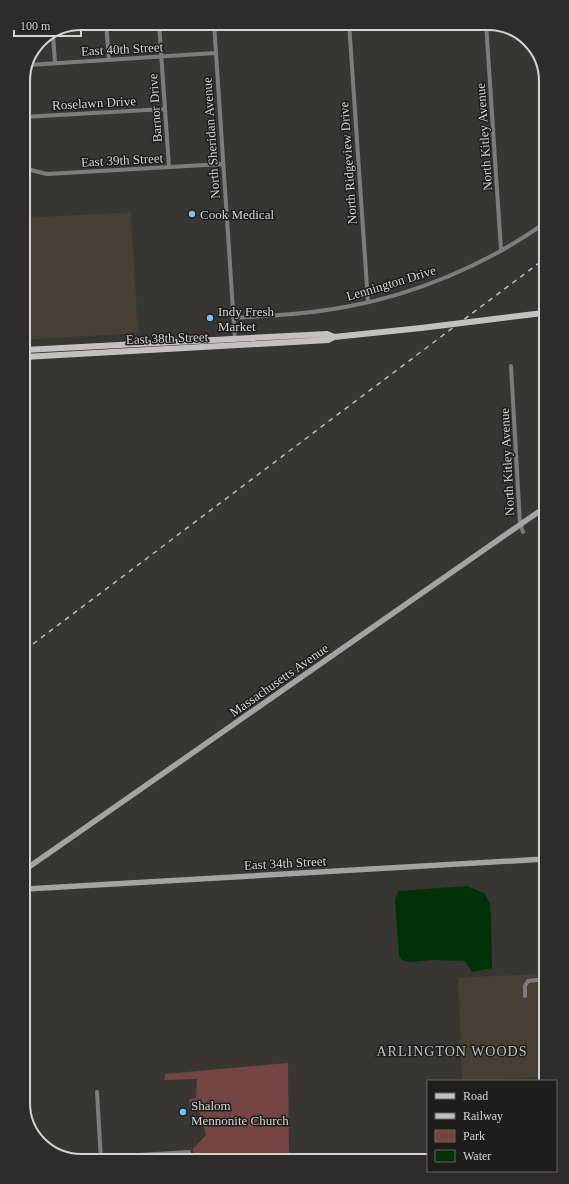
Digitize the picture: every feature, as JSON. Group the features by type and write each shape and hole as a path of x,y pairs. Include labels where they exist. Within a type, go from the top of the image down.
{"main road":[{"name":"East 38th Street","path":"30,350 328,340 334,337 539,313"},
{"name":"East 38th Street","path":"30,357 236,343"},
{"name":"Massachusetts Avenue","path":"30,866 539,511"},
{"name":"East 34th Street","path":"30,889 539,858"}],"street":[{"path":"106,30 108,60"},
{"name":"Barnor Drive","path":"159,30 169,167"},
{"name":"North Sheridan Avenue","path":"214,30 233,318 236,343"},
{"name":"North Ridgeview Drive","path":"349,30 368,302"},
{"name":"North Kitley Avenue","path":"486,30 501,250"},
{"path":"53,39 55,63"},
{"name":"East 40th Street","path":"33,65 216,53"},
{"name":"Roselawn Drive","path":"30,117 165,109"},
{"name":"East 39th Street","path":"30,170 47,174 223,164"},
{"name":"Lennington Drive","path":"233,318 312,312 368,302 435,280 501,250 539,227"},
{"name":"North Kitley Avenue","path":"512,366 520,524 523,532"},
{"path":"525,996 525,986 528,981 539,980"},
{"path":"97,1092 101,1154"},
{"path":"164,1154 189,1152 189,1154"}],"shaded area":[{"path":"131,212 138,333 30,340 30,218"},
{"path":"537,974 539,1077 462,1080 458,978"}],"green space":[{"path":"288,1063 289,1154 193,1154 193,1149 206,1135 203,1124 198,1120 200,1113 191,1107 189,1099 196,1098 197,1079 164,1080 165,1074"}],"water":[{"path":"467,886 484,893 490,903 492,968 472,972 465,961 432,960 410,962 402,960 399,955 395,901 398,891"}],"railway":[{"path":"30,646 539,263"}],"place":[{"name":"Cook Medical","path":"192,214"},
{"name":"Indy Fresh Market","path":"210,318"},
{"name":"Shalom Mennonite Church","path":"183,1112"}],"district":[{"name":"ARLINGTON WOODS","path":"452,1051"}]}
